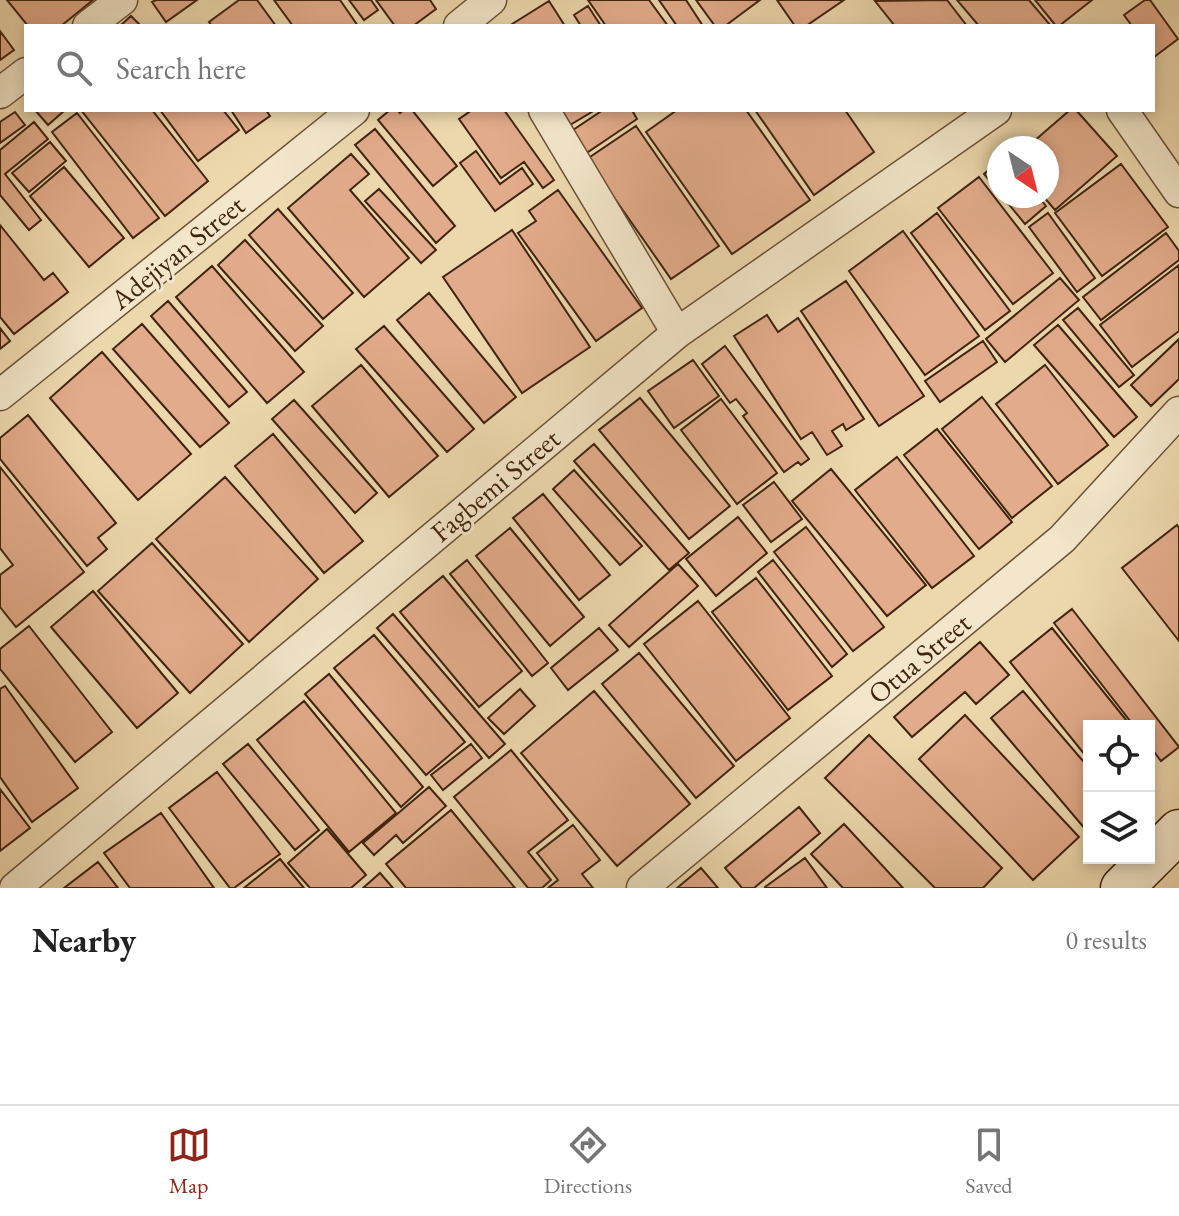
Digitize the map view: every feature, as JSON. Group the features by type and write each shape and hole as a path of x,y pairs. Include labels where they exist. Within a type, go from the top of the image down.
{"main road":[{"path":"1122,888 1179,831"},
{"path":"1153,888 1179,863"}],"street":[{"path":"91,24 122,0"},
{"path":"462,24 486,8"},
{"path":"0,93 24,75"},
{"name":"Adejiyan Street","path":"0,395 352,112"},
{"path":"545,112 677,333"},
{"name":"Fagbemi Street","path":"15,888 677,333 993,112"},
{"path":"1123,112 1179,192"},
{"name":"Otua Street","path":"642,888 1062,539 1179,412"}],"building":[{"path":"7,0 93,0 63,24 26,24"},
{"path":"197,0 166,22 152,2"},
{"path":"239,0 257,0 275,24 210,24 209,22"},
{"path":"274,0 340,0 357,24 292,24"},
{"path":"349,0 371,0 378,10 364,20"},
{"path":"376,0 430,0 436,9 416,24 394,24"},
{"path":"588,0 649,0 667,24 605,24"},
{"path":"659,0 686,0 702,24 676,24"},
{"path":"696,0 760,0 728,24 714,24"},
{"path":"777,0 844,0 809,24 794,24"},
{"path":"947,0 965,24 893,24 875,1"},
{"path":"957,0 1029,0 1049,24 977,24"},
{"path":"1035,0 1092,0 1062,24 1054,24"},
{"path":"1145,0 1150,0 1178,39 1155,56 1155,24 1131,24 1124,15"},
{"path":"549,1 564,24 512,24"},
{"path":"588,6 600,24 580,24 574,15"},
{"path":"131,16 139,24 122,24"},
{"path":"0,31 14,50 0,60"},
{"path":"15,112 25,125 0,143 0,122"},
{"path":"37,112 63,112 48,125"},
{"path":"83,112 154,112 208,181 165,216"},
{"path":"161,112 225,112 239,130 198,161"},
{"path":"232,112 267,112 270,116 246,133"},
{"path":"388,112 414,112 457,166 433,186 378,120"},
{"path":"469,112 505,112 554,180 543,188 524,162 501,178 459,119"},
{"path":"561,112 592,112 570,125"},
{"path":"600,112 633,112 637,119 585,154 570,132"},
{"path":"674,112 747,112 810,200 732,254 646,132"},
{"path":"756,112 846,112 874,152 814,195"},
{"path":"1068,112 1078,112 1117,156 1059,207 1059,136 1040,136"},
{"path":"77,113 159,218 133,238 52,132"},
{"path":"34,122 48,139 5,174 41,220 29,230 0,195 0,150"},
{"path":"636,126 719,246 671,279 587,159"},
{"path":"375,129 455,226 436,243 355,145"},
{"path":"50,142 66,161 29,192 12,173"},
{"path":"476,151 500,184 522,168 533,184 495,211 460,163"},
{"path":"351,154 369,174 350,190 409,258 364,297 288,208"},
{"path":"1121,164 1168,227 1102,276 1055,213"},
{"path":"64,167 124,238 89,267 30,196"},
{"path":"979,177 987,187 987,208 1003,208 1053,273 1013,304 938,208"},
{"path":"379,189 436,250 421,263 365,201"},
{"path":"558,190 642,308 596,341 518,233 536,221 529,211"},
{"path":"1012,208 1044,208 1025,224"},
{"path":"278,209 353,293 323,319 249,235"},
{"path":"937,213 1010,311 985,330 911,233"},
{"path":"1048,213 1095,278 1077,292 1029,227"},
{"path":"0,225 44,280 53,273 68,292 14,334 0,317"},
{"path":"512,230 590,347 522,393 443,277"},
{"path":"903,231 979,336 925,375 849,271"},
{"path":"1166,233 1179,251 1179,260 1101,320 1083,297"},
{"path":"245,240 323,326 295,351 218,265"},
{"path":"1179,265 1179,331 1132,367 1100,325"},
{"path":"212,266 304,372 267,403 176,297"},
{"path":"1060,278 1079,300 1005,362 986,339"},
{"path":"846,281 924,396 879,426 801,311"},
{"path":"429,293 516,397 484,423 397,320"},
{"path":"168,301 247,392 229,407 151,316"},
{"path":"1078,308 1134,375 1119,387 1063,320"},
{"path":"767,315 778,332 798,318 864,419 846,430 843,424 832,431 842,446 827,455 812,432 801,439 734,336"},
{"path":"142,324 229,423 200,447 113,349"},
{"path":"1058,325 1137,417 1114,437 1034,345"},
{"path":"384,326 474,429 447,452 356,349"},
{"path":"0,328 10,341 0,349"},
{"path":"1179,339 1179,379 1151,406 1131,385"},
{"path":"983,341 997,362 940,402 925,381"},
{"path":"725,346 809,459 801,465 798,462 784,472 743,416 747,413 736,399 730,403 702,364"},
{"path":"102,352 191,454 138,500 50,398"},
{"path":"693,360 719,396 674,428 648,391"},
{"path":"361,365 438,456 389,497 312,406"},
{"path":"1045,365 1108,445 1058,484 996,404"},
{"path":"982,397 1052,486 1012,518 942,429"},
{"path":"640,398 730,506 689,539 599,430"},
{"path":"721,399 777,473 737,504 681,430"},
{"path":"294,400 377,493 355,513 272,419"},
{"path":"28,415 116,523 98,538 107,549 87,566 0,459 0,438"},
{"path":"937,429 1012,522 979,549 904,455"},
{"path":"273,434 363,541 324,573 235,466"},
{"path":"594,444 689,553 669,570 574,461"},
{"path":"897,457 974,556 932,588 855,490"},
{"path":"0,467 84,572 16,627 0,607 0,575 13,565 0,548"},
{"path":"831,469 926,585 887,616 792,501"},
{"path":"574,470 642,546 620,565 553,489"},
{"path":"225,477 318,579 249,642 156,539"},
{"path":"774,482 802,519 771,542 743,505"},
{"path":"543,494 610,575 579,600 513,518"},
{"path":"738,517 767,553 716,596 686,559"},
{"path":"1177,525 1179,528 1179,641 1122,568"},
{"path":"806,527 884,627 853,651 774,552"},
{"path":"510,528 584,617 550,646 476,556"},
{"path":"152,543 243,644 190,693 98,591"},
{"path":"467,560 548,663 532,676 450,574"},
{"path":"773,560 847,654 832,667 758,572"},
{"path":"678,564 698,586 629,647 609,625"},
{"path":"443,576 522,671 479,707 400,612"},
{"path":"756,578 832,676 788,710 712,612"},
{"path":"93,591 178,693 137,728 51,627"},
{"path":"698,601 790,718 736,761 644,644"},
{"path":"1072,609 1179,747 1161,761 1155,753 1155,720 1129,720 1054,623"},
{"path":"393,614 505,744 489,758 377,628"},
{"path":"29,626 112,732 75,762 0,669 0,649"},
{"path":"599,628 618,650 568,690 551,668"},
{"path":"1052,628 1126,720 1083,720 1083,753 1010,662"},
{"path":"374,635 465,742 426,775 334,668"},
{"path":"980,642 1009,675 976,704 965,692 912,737 894,717"},
{"path":"639,653 734,766 696,798 602,684"},
{"path":"329,674 423,787 401,807 305,694"},
{"path":"5,686 78,788 32,822 0,777 0,689"},
{"path":"520,689 535,706 504,734 488,718"},
{"path":"594,691 690,804 617,866 521,753"},
{"path":"1023,691 1083,761 1083,826 991,718"},
{"path":"304,701 396,813 349,852 257,740"},
{"path":"965,715 1079,837 1033,880 919,759"},
{"path":"869,735 1002,868 983,888 935,888 825,778"},
{"path":"248,744 319,830 295,850 223,764"},
{"path":"471,744 482,758 443,790 431,775"},
{"path":"511,750 568,820 528,852 551,880 542,888 528,888 454,797"},
{"path":"217,772 280,854 234,888 230,888 169,808"},
{"path":"429,787 446,806 403,843 396,835 374,855 363,843"},
{"path":"0,789 30,828 0,851"},
{"path":"799,807 820,833 754,888 742,888 725,868"},
{"path":"451,810 515,888 406,888 386,864"},
{"path":"161,813 214,888 130,888 104,853"},
{"path":"844,824 903,888 843,888 811,854"},
{"path":"573,825 600,860 582,874 593,888 548,888 558,880 537,853"},
{"path":"327,829 366,875 351,888 310,888 288,863"},
{"path":"805,858 827,888 765,887"},
{"path":"280,859 304,888 244,888"},
{"path":"98,862 118,888 64,888"},
{"path":"701,868 718,888 677,888"},
{"path":"380,873 393,888 363,888"}]}
